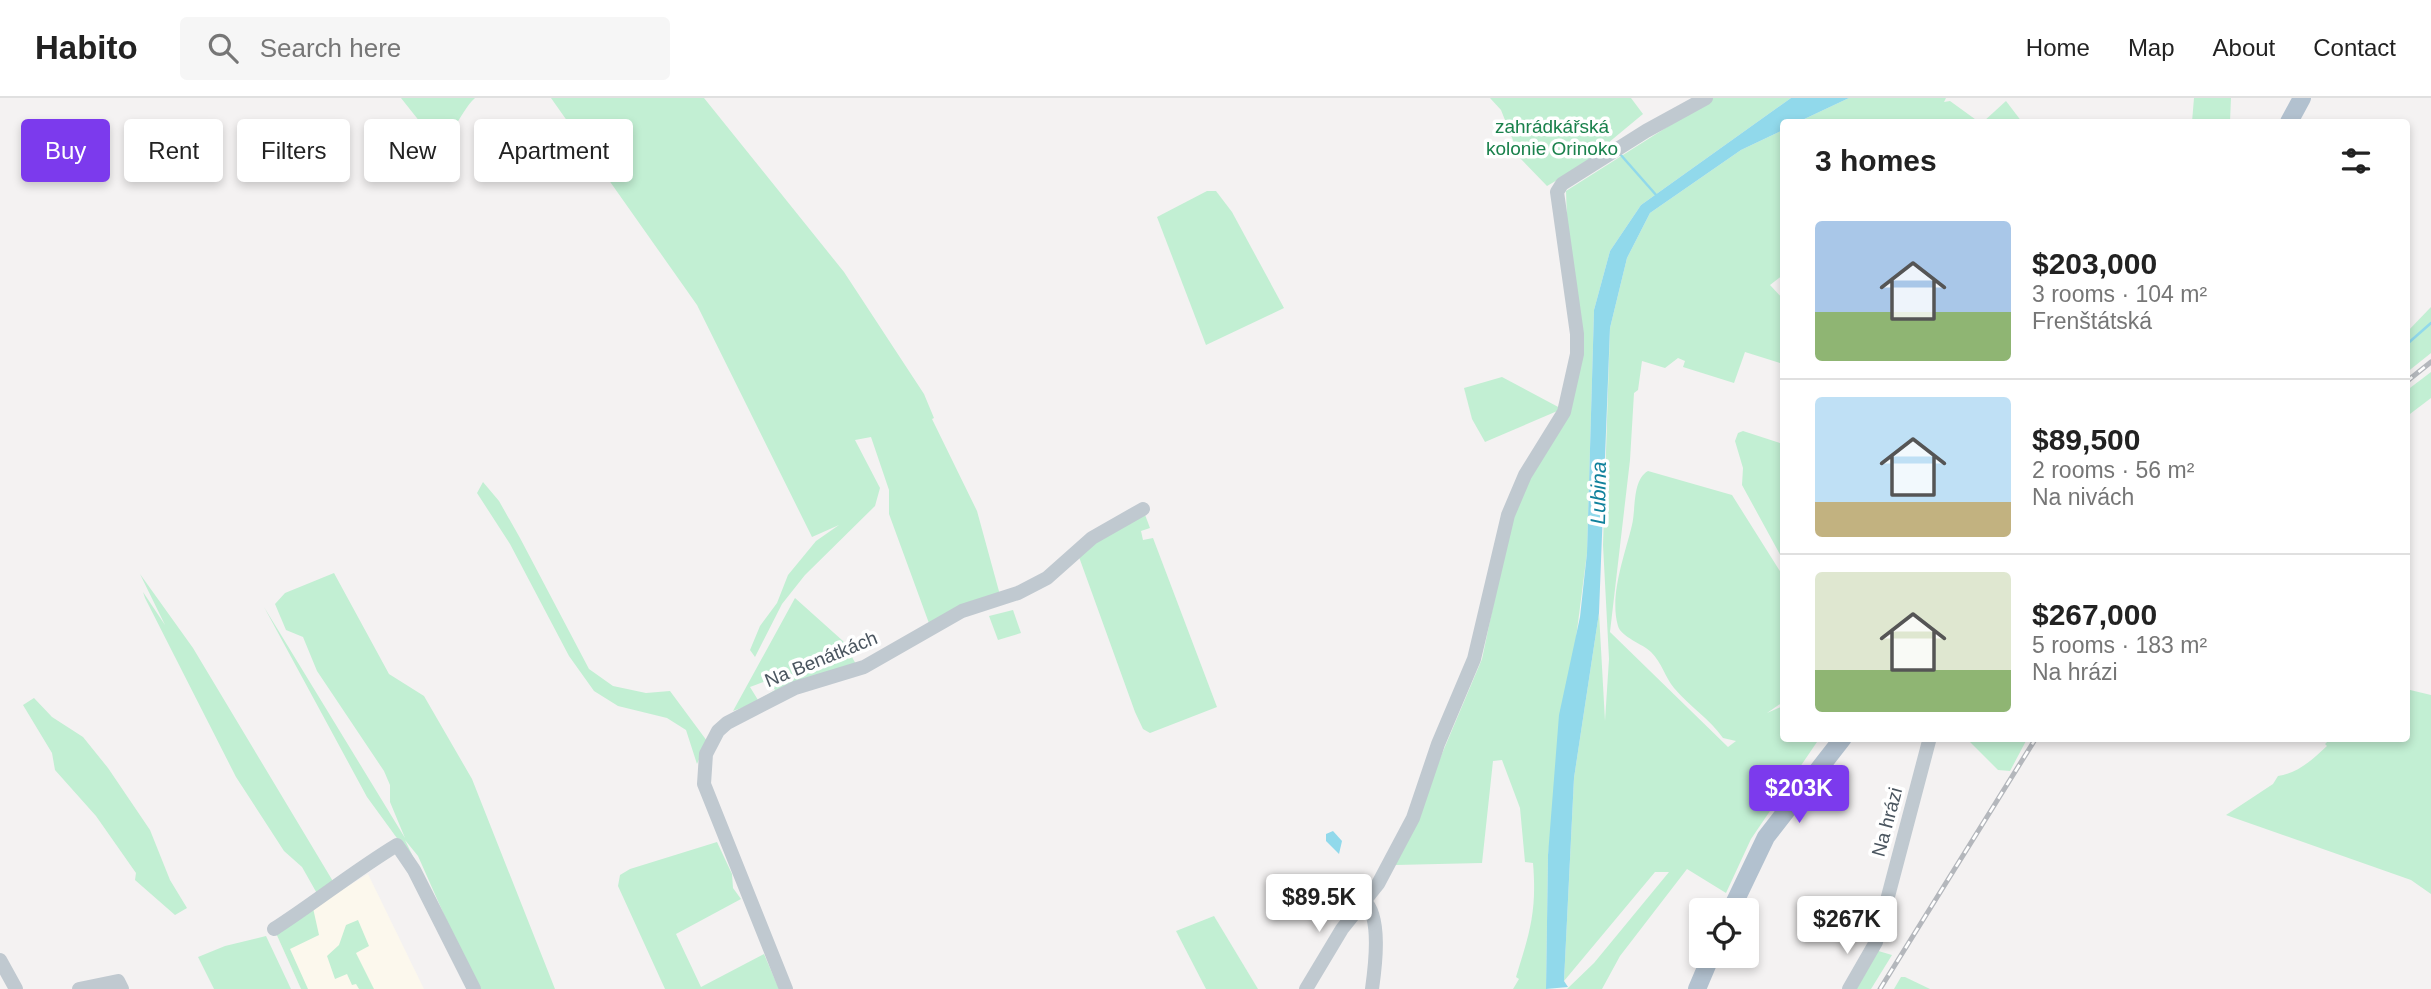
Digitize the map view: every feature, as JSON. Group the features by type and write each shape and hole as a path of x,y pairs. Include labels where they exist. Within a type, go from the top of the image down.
{"main road":[{"path":"2291,119 2302,98"},
{"path":"1737,898 1766,837 1840,742"},
{"path":"1697,989 1707,968"}],"street":[{"path":"1306,989 1342,929 1390,864 1413,818 1438,744 1474,659 1508,515 1525,475 1564,412 1577,354 1577,334 1557,192 1562,184 1626,143 1706,98"},
{"name":"Na Benátkách","path":"786,989 739,878 704,784 706,754 719,731 741,715 795,688 864,667 962,611 1018,593 1047,578 1093,538 1143,509"},
{"name":"Na hrázi","path":"1849,989 1876,942 1929,742"},
{"path":"274,929 328,895 397,845 414,870 474,989"},
{"path":"1364,901 1369,905 1375,927 1372,989"},
{"path":"0,960 16,989"},
{"path":"79,989 118,981 122,989"}],"shaded area":[{"path":"368,874 424,989 301,989 275,931"}],"green space":[{"path":"401,98 475,98 460,119 418,119"},
{"path":"551,98 704,98 844,272 924,394 934,418 932,419 977,511 1000,595 930,626 889,514 889,490 871,437 855,440 880,488 875,506 805,575 782,604 755,657 750,650 760,626 777,603 788,575 816,541 839,525 812,537 697,305 610,182 633,182 633,119 566,119"},
{"name":"zahrádkářská kolonie Orinoko","path":"1490,98 1631,98 1643,114 1608,143 1607,151 1547,186 1520,158 1501,110"},
{"path":"1713,98 1791,98 1641,205 1610,251 1594,310 1587,553 1548,855 1546,989 1513,989 1519,979 1516,977 1531,921 1534,880 1533,863 1525,862 1520,808 1502,760 1493,761 1482,863 1395,865 1482,659 1512,516 1573,391 1566,191"},
{"path":"1849,98 1946,98 1944,102 1950,101 1975,119 1804,119"},
{"path":"2194,98 2231,98 2230,119 2192,119"},
{"path":"2006,101 2020,119 1986,119"},
{"path":"1780,131 1780,277 1770,285 1780,296 1780,363 1745,352 1734,383 1683,367 1685,361 1678,358 1665,368 1642,361 1638,390 1634,393 1630,460 1610,632 1728,747 1736,741 1723,738 1674,688 1651,652 1620,630 1615,601 1632,525 1637,488 1643,475 1648,471 1732,495 1780,571 1780,704 1767,713 1780,707 1780,742 1817,742 1751,839 1726,893 1687,869 1620,956 1602,989 1567,989 1594,963 1669,872 1655,872 1564,981 1574,778 1599,613 1605,721 1609,659 1603,545 1610,328 1627,258 1650,213 1741,150"},
{"path":"1207,191 1216,191 1232,212 1284,308 1206,345 1157,217"},
{"path":"2431,307 2431,353 2410,370 2410,329"},
{"path":"2431,372 2431,398 2410,414 2410,388"},
{"path":"1502,377 1562,409 1485,442 1472,419 1464,388"},
{"path":"1743,431 1780,443 1780,555 1742,485 1743,468 1735,441 1738,433"},
{"path":"483,482 499,501 520,538 589,669 613,686 646,693 670,691 707,741 697,764 686,730 667,718 618,706 594,691 569,656 510,544 477,493"},
{"path":"1144,512 1150,528 1141,531 1143,540 1153,538 1217,707 1150,733 1143,729 1135,712 1079,557 1109,532"},
{"path":"334,573 389,674 424,696 472,779 555,989 477,989 418,856 405,840 418,867 367,797 264,607 405,838 390,802 390,785 384,771 317,671 303,637 286,630 275,604 285,593"},
{"path":"140,574 193,648 334,883 319,897 302,867 284,851 236,777 145,598 143,592 165,625"},
{"path":"795,598 843,641 857,666 733,711","holes":["769,680 775,690 758,700 750,687"]},
{"path":"1013,610 1021,633 998,640 989,616"},
{"path":"2410,690 2431,695 2431,894 2411,880 2226,815 2273,784 2278,776 2304,765 2327,746 2325,744 2410,742"},
{"path":"34,698 52,717 83,737 108,768 150,830 170,880 187,908 175,915 135,880 136,873 96,816 55,770 52,753 23,705"},
{"path":"1970,742 2025,742 2010,771 1998,770"},
{"path":"717,842 732,874 733,888 741,899 676,934 701,987 764,954 779,989 665,989 618,886 620,875 630,869"},
{"path":"313,908 319,935 290,949 308,989 301,989 275,931"},
{"path":"1214,916 1258,989 1206,989 1176,931"},
{"path":"358,920 369,946 356,953 374,989 359,989 356,984 352,985 347,974 335,979 327,956 339,945 346,925"},
{"path":"266,936 291,989 214,989 198,957 225,946"},
{"path":"1875,950 1892,955 1871,989 1853,989"},
{"path":"1901,977 1905,977 1930,989 1894,989"}],"water":[{"name":"Lubina","path":"1791,98 1849,98 1804,119 1780,119 1780,131 1741,150 1650,213 1627,258 1610,328 1599,613 1574,778 1564,981 1568,987 1546,989 1548,855 1559,715 1580,617 1587,553 1594,310 1610,251 1641,205"},
{"path":"1333,831 1342,841 1339,854 1326,841 1326,834"}],"waterway":[{"path":"1620,154 1657,196"},
{"path":"2410,341 2431,323"}],"railway":[{"path":"2410,379 2431,362"},
{"path":"1880,989 2034,742"}]}
